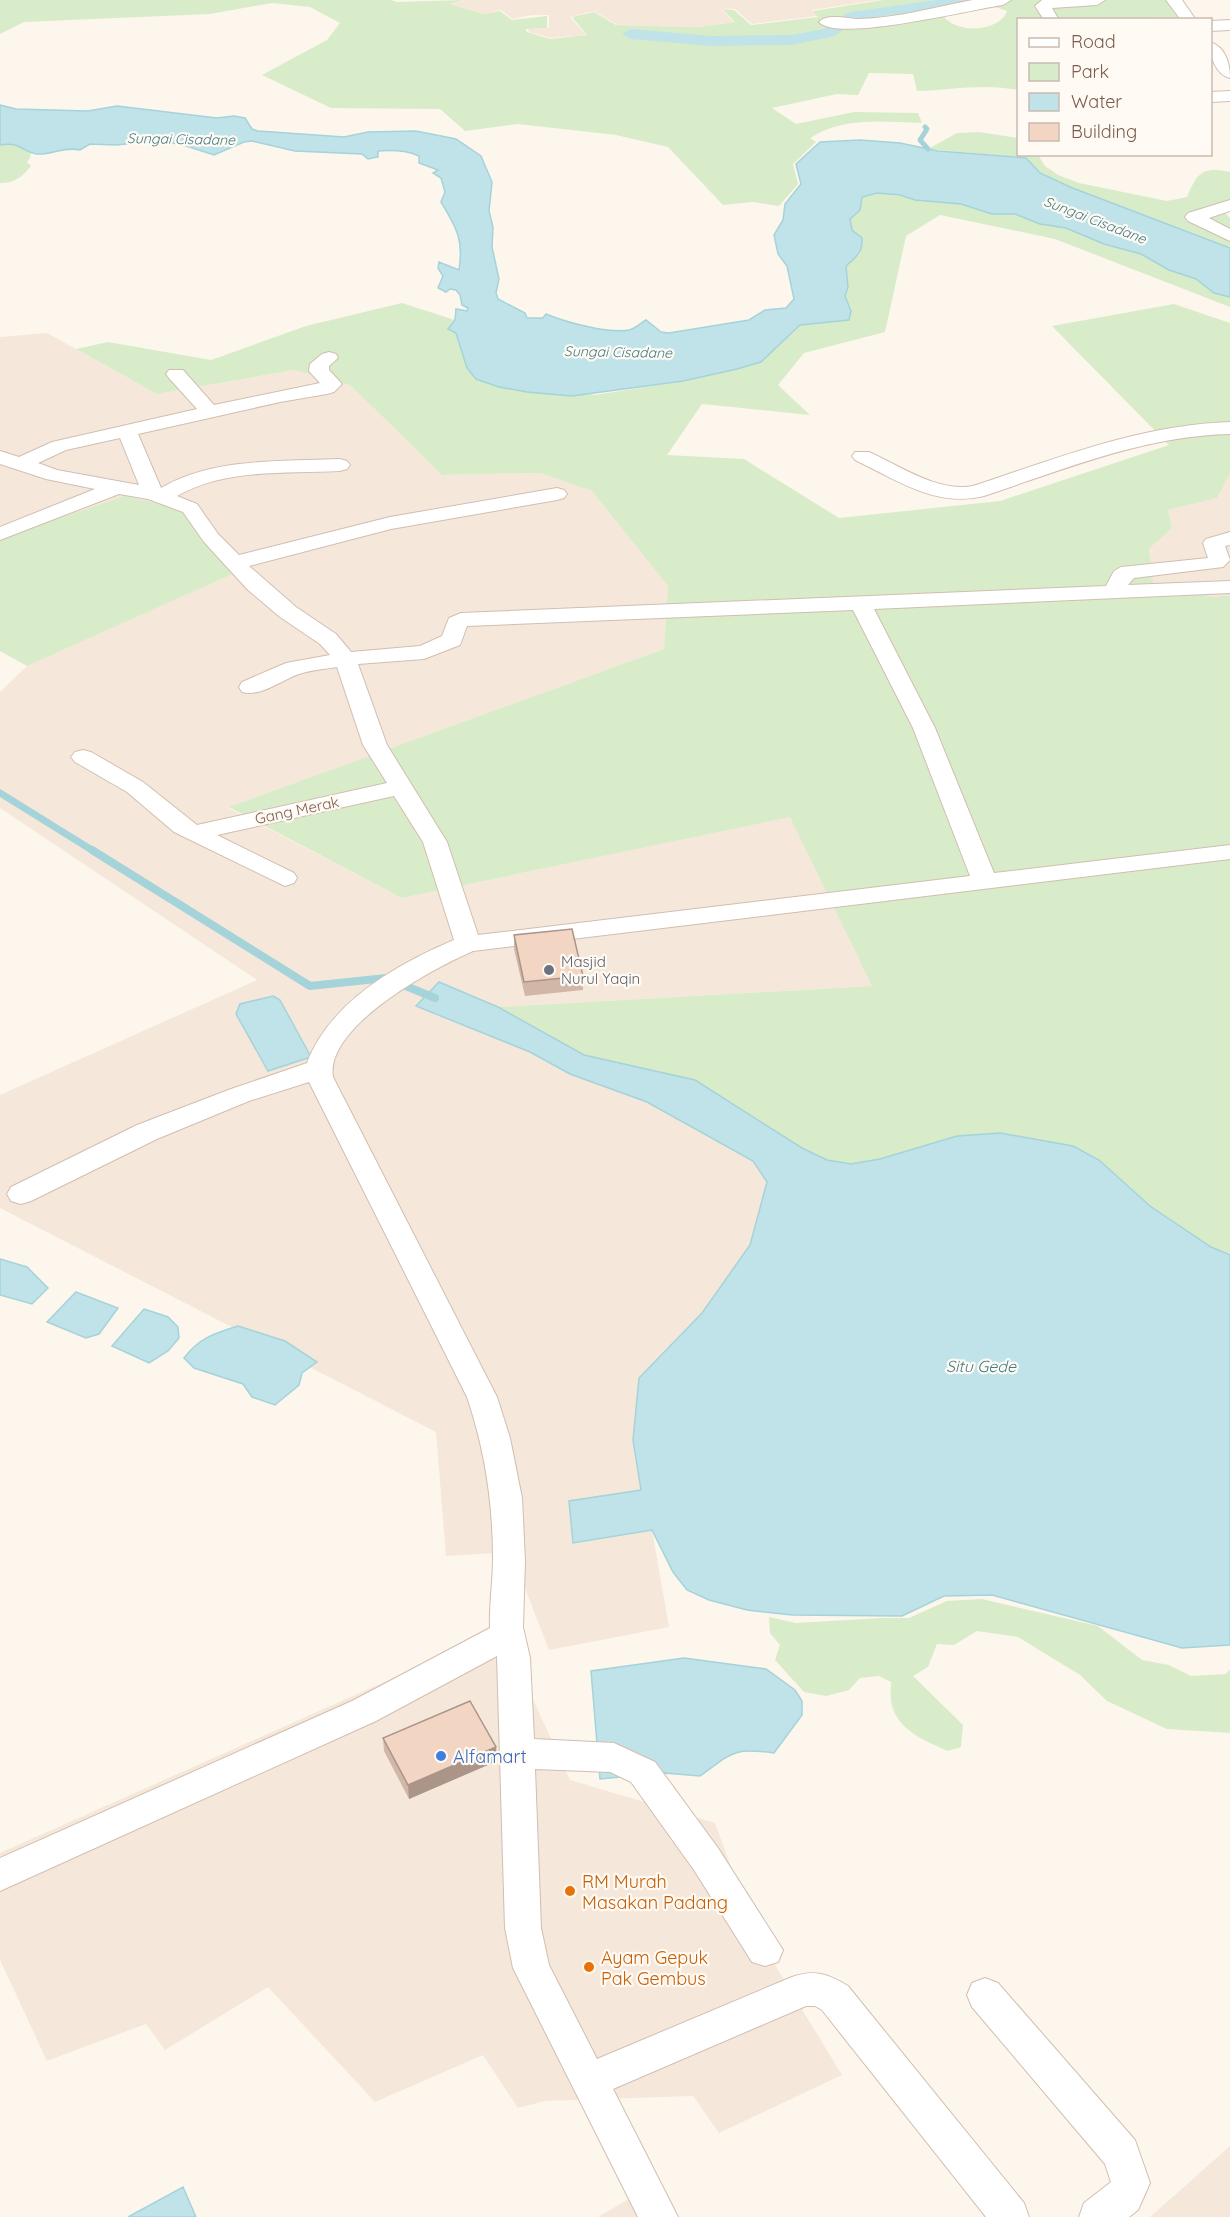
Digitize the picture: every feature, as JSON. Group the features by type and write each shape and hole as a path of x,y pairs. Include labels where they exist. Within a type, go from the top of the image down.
{"street":[{"path":"826,22 846,26 923,6 1003,0"},
{"path":"1051,18 1044,4 1098,0"},
{"path":"1174,0 1188,18"},
{"path":"1212,26 1230,25"},
{"path":"1212,50 1223,64"},
{"path":"1212,97 1230,96"},
{"path":"1230,205 1194,217 1230,236"},
{"path":"9,460 209,411 327,388 332,384 319,371 320,364 329,358"},
{"path":"176,374 209,411"},
{"path":"862,456 938,492 958,495 977,492 1141,438 1211,428 1230,428"},
{"path":"128,431 157,495"},
{"path":"9,460 53,475 157,495 190,508 211,538 234,563 288,612 328,639 345,659 375,745 435,842 468,944"},
{"path":"157,495 184,484 247,469 340,465"},
{"path":"0,534 115,488"},
{"path":"234,563 390,523 557,494"},
{"path":"1114,592 1122,576 1128,572 1216,563 1219,560 1212,543 1230,538"},
{"path":"250,687 294,668 345,659 424,652 452,640 456,623 461,620 1230,587"},
{"path":"860,603 924,728 984,882"},
{"path":"83,757 135,787 168,817 193,833 285,878"},
{"name":"Gang Merak","path":"193,833 401,787"},
{"path":"21,1194 147,1132 240,1095 318,1069 334,1037 371,999 441,954 468,944 1230,852"},
{"path":"318,1069 482,1397 492,1422 505,1484 509,1560 507,1635 514,1658 523,1928 531,1968 659,2217"},
{"path":"0,1875 364,1711 507,1635"},
{"path":"517,1754 570,1754 614,1758 644,1772 706,1859 765,1950"},
{"path":"588,2081 806,1989 820,1989 835,1998 1010,2217"},
{"path":"985,1995 1121,2153 1131,2182 1124,2197 1098,2217"}],"shaded area":[{"path":"466,0 878,0 812,10 817,16 752,24 735,9 722,10 734,22 697,27 618,25 594,11 570,17 586,35 551,38 529,32 528,29 549,28 549,15 532,15 513,19 501,10 484,14 451,4"},
{"path":"47,333 157,394 294,370 350,385 442,475 540,473 592,491 668,586 664,649 229,808 402,898 791,816 872,986 498,1007 439,982 530,1052 570,1074 647,1102 715,1138 753,1161 767,1182 750,1245 702,1313 666,1349 633,1440 641,1490 569,1501 573,1543 652,1530 669,1627 549,1650 511,1552 446,1556 436,1432 0,1208 0,1095 257,980 0,808 0,692 27,666 235,573 0,538 0,337"},
{"path":"1230,474 1230,595 1214,597 1152,583 1149,549 1172,528 1168,510 1217,498"},
{"path":"501,1630 570,1780 715,1823 755,1932 842,2075 719,2133 693,2096 545,2101 518,2108 483,2055 375,2102 268,1987 165,2050 146,2024 47,2061 0,1960 0,1853"},
{"path":"1230,2146 1230,2217 1150,2217"},
{"path":"639,2193 656,2217 598,2217"}],"green space":[{"path":"0,0 391,0 397,2 464,0 450,4 484,14 500,11 512,20 547,16 547,28 526,29 527,32 550,39 587,35 572,17 594,12 616,25 698,27 735,22 723,10 734,10 751,25 818,17 813,11 883,0 1170,0 1187,17 1017,18 1017,90 980,87 917,91 913,74 869,73 858,95 837,94 772,108 796,124 854,112 918,113 922,123 850,123 836,126 810,138 816,142 793,164 798,184 779,206 753,202 723,205 668,147 616,135 518,124 465,131 440,109 331,108 262,75 327,40 340,23 310,7 272,3 210,14 24,22 0,34","holes":["989,5 1007,11 1002,18 986,27 966,28 949,21 943,15"]},
{"path":"979,132 1017,138 1017,156 1039,156 1045,166 1058,175 1079,183 1167,201 1187,197 1194,182 1202,173 1213,170 1230,172 1230,203 1222,210 1230,218 1230,248 1070,187 1040,173 1025,158 928,149 957,133"},
{"path":"0,144 32,147 27,162 31,166 14,181 0,183"},
{"path":"877,193 961,204 992,214 1015,214 1040,224 1066,228 1104,244 1141,254 1169,270 1196,279 1214,293 1230,297 1230,307 1055,239 940,215 906,236 885,332 804,353 778,385 810,415 702,404 667,455 744,459 839,518 1000,501 1169,445 1052,326 1174,304 1230,323 1230,474 1217,498 1168,510 1172,528 1149,549 1153,583 1214,597 1230,595 1230,1255 1211,1247 1150,1206 1099,1160 1073,1146 1000,1133 957,1136 880,1159 851,1164 827,1160 802,1148 695,1080 584,1055 498,1007 872,986 790,817 402,898 229,807 664,649 668,586 592,491 540,473 442,475 350,385 294,370 157,394 76,349 108,342 211,360 306,326 402,303 455,320 456,333 467,368 595,395 683,381 761,362 800,325 849,320 851,311 845,296 848,286 846,266 860,254 862,238 852,230 850,219 860,210 862,197"},
{"path":"125,496 184,510 235,573 27,666 0,651 0,538"},
{"path":"982,1599 1098,1626 1142,1660 1169,1665 1191,1676 1226,1674 1230,1669 1230,1733 1167,1729 1107,1701 1080,1675 1018,1637 977,1631 954,1645 937,1644 928,1667 913,1676 963,1725 961,1747 948,1751 915,1734 901,1723 892,1706 891,1682 879,1676 860,1678 849,1690 826,1696 804,1692 775,1660 780,1645 770,1633 769,1617 796,1623 909,1618 947,1601"}],"water":[{"name":"Sungai Cisadane","path":"0,105 16,109 88,111 117,106 217,118 234,116 245,118 252,129 258,131 344,137 368,132 416,131 456,139 481,156 492,182 489,211 493,227 492,247 499,279 496,293 498,299 525,313 527,318 543,318 546,314 587,326 620,331 636,327 646,320 661,332 669,333 749,320 765,310 786,308 794,299 787,266 778,254 774,235 783,220 785,204 801,184 796,164 820,142 860,140 900,143 938,151 1026,158 1040,173 1070,187 1230,248 1230,297 1214,293 1196,279 1169,270 1141,254 1104,244 1066,228 1040,224 1015,214 992,214 961,204 915,200 900,195 877,193 862,197 860,210 850,219 852,230 862,238 862,243 858,254 846,266 848,287 845,296 851,311 849,320 800,325 761,362 737,369 683,381 572,396 527,392 499,387 476,379 467,368 456,333 448,329 455,320 456,309 467,311 468,308 462,305 460,295 456,290 450,289 446,292 438,288 443,276 438,268 439,262 459,270 458,234 441,202 445,192 441,178 433,173 438,170 419,163 419,156 404,152 378,151 378,157 368,159 362,154 295,151 252,141 244,142 214,155 180,144 155,141 116,145 90,144 80,150 69,149 37,154 12,144 0,145"},
{"name":"Situ Gede","path":"439,982 498,1007 584,1055 695,1080 802,1148 827,1160 851,1164 880,1159 957,1136 1000,1133 1073,1146 1099,1160 1150,1206 1211,1247 1230,1255 1230,1645 1182,1648 992,1595 944,1596 902,1616 792,1615 747,1610 709,1600 687,1590 673,1572 652,1530 573,1543 569,1501 641,1490 633,1440 639,1378 702,1313 750,1245 767,1182 753,1161 647,1102 570,1074 530,1052 416,1006"},
{"path":"273,996 280,1000 311,1057 268,1071 236,1014 240,1004"},
{"path":"0,1259 27,1267 48,1288 32,1304 0,1295"},
{"path":"76,1292 118,1308 99,1334 86,1338 47,1322"},
{"path":"144,1309 168,1317 178,1327 179,1338 168,1351 149,1363 112,1346"},
{"path":"238,1326 285,1341 317,1362 302,1373 299,1385 275,1405 252,1397 243,1384 194,1368 184,1358 208,1337"},
{"path":"684,1658 766,1669 795,1690 802,1701 802,1715 774,1753 750,1751 734,1754 700,1776 664,1773 600,1779 591,1671"},
{"path":"183,2187 196,2217 128,2217"}],"building":[{"name":"Masjid Nurul Yaqin","path":"572,929 583,976 524,982 514,935"},
{"name":"Alfamart","path":"470,1701 496,1747 408,1785 383,1738"}],"waterway":[{"path":"630,34 711,41 792,40 829,33 851,17 888,10 983,0"},
{"path":"925,127 927,129 920,140 928,149"},
{"path":"0,793 95,852"},
{"path":"92,850 310,986 386,978 435,998"}],"place":[{"name":"Masjid Nurul Yaqin","path":"549,970"},
{"name":"Alfamart","path":"441,1756"},
{"name":"RM Murah Masakan Padang","path":"570,1891"},
{"name":"Ayam Gepuk Pak Gembus","path":"589,1967"}]}
